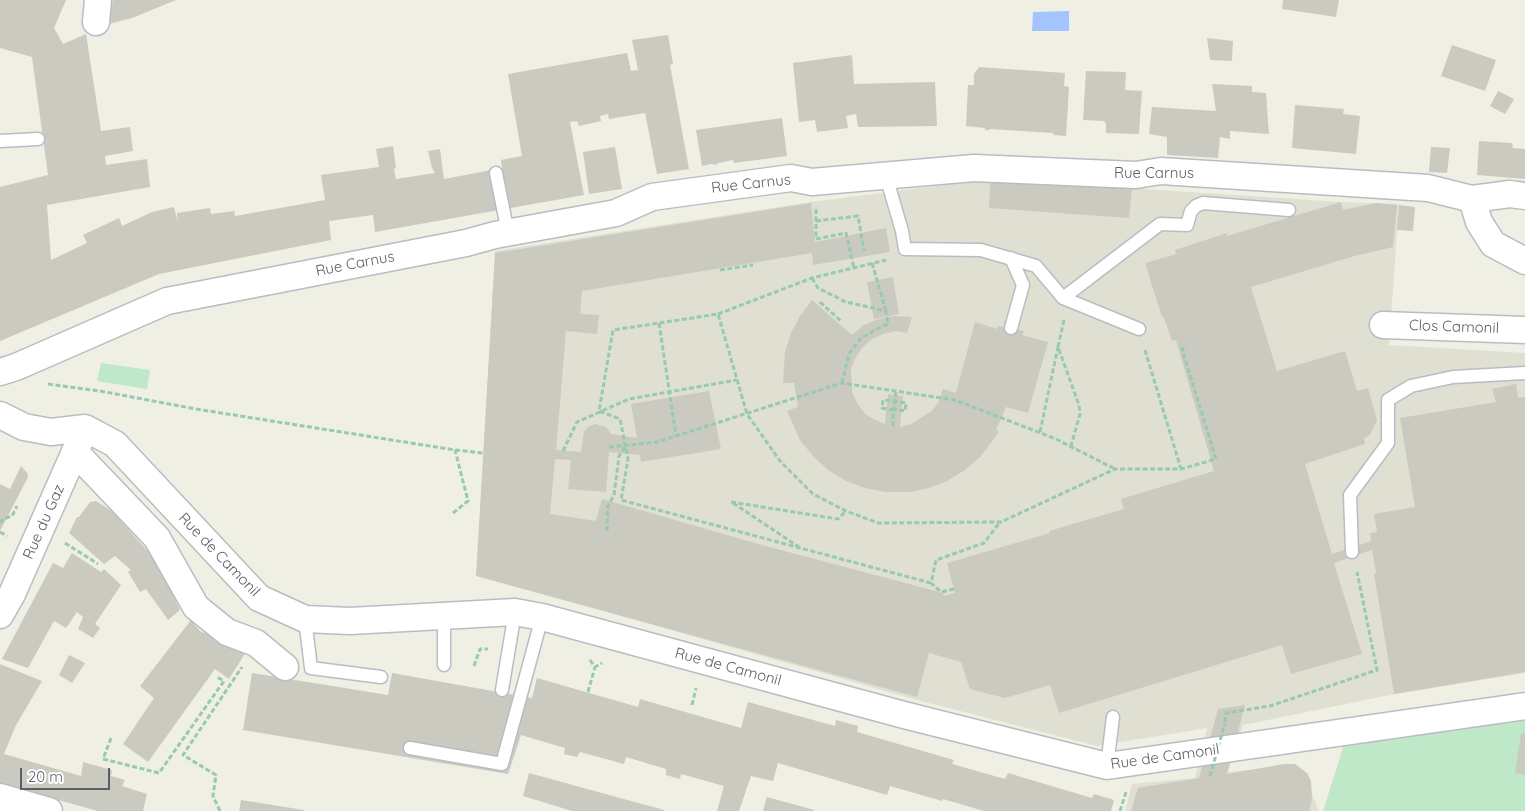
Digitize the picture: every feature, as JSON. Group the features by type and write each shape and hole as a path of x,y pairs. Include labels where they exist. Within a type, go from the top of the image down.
{"street":[{"name":"Rue Carnus","path":"0,372 16,367 167,300 616,213 652,197 791,178 812,182 974,168 1136,174 1161,171 1428,188 1472,199 1510,194 1525,196"},
{"path":"1472,199 1479,222 1493,244 1525,261"},
{"name":"Clos Camonil","path":"1383,324 1525,330"},
{"path":"0,415 24,427 51,432 85,428"},
{"name":"Rue du Gaz","path":"0,615 12,594 76,453 85,428"},
{"name":"Rue de Camonil","path":"85,428 115,444 259,598 305,619 350,622 515,612 542,617 1107,766 1525,706"},
{"path":"76,453 157,538 196,607 227,632 256,643 285,667"},
{"path":"0,797 49,811"}],"lane":[{"path":"0,141 38,139"},
{"path":"496,173 508,233"},
{"path":"886,176 902,231 905,249 980,250 1036,266 1063,298 1138,329"},
{"path":"1063,298 1160,224 1187,225 1191,211 1203,203 1288,210"},
{"path":"1011,258 1023,285 1011,328"},
{"path":"1352,552 1350,495 1388,443 1388,400 1411,386 1453,377 1525,373"},
{"path":"502,690 515,612"},
{"path":"444,616 444,664"},
{"path":"410,748 502,764 542,617"},
{"path":"305,619 311,668 381,677"},
{"path":"1107,766 1114,717"}],"path":[{"path":"816,205 816,239 846,233 854,268"},
{"path":"816,221 858,216 864,251"},
{"path":"599,411 613,330 718,314 812,278 885,260"},
{"path":"842,383 849,354 860,338 876,328 888,324 872,263"},
{"path":"720,270 750,265"},
{"path":"812,278 818,288 846,302 886,311"},
{"path":"820,302 842,322"},
{"path":"718,314 747,414 780,460 813,494 846,511 878,523 1001,522 1115,469 1181,469 1216,459 1182,349 1187,347"},
{"path":"659,323 676,436"},
{"path":"1040,432 1062,329"},
{"path":"1138,329 1181,469"},
{"path":"1058,347 1079,405 1080,414 1071,446"},
{"path":"563,451 577,422 599,411 629,399 737,380"},
{"path":"39,383 100,391 196,409 483,453"},
{"path":"609,447 657,442 842,383 955,400 1040,432 1115,469"},
{"path":"893,426 893,410 882,408 883,400 895,401 896,392"},
{"path":"599,411 620,419 628,460 621,500 931,583 941,592 954,589"},
{"path":"607,531 608,506 614,495 619,456 625,446"},
{"path":"453,513 468,500 455,450"},
{"path":"0,523 3,519 12,516 21,500"},
{"path":"802,549 731,502 838,519 846,511"},
{"path":"931,583 936,560 984,543 1001,522"},
{"path":"65,543 98,564"},
{"path":"1210,776 1226,713 1270,706 1378,670 1352,552"},
{"path":"474,666 480,649 492,649"},
{"path":"588,692 597,661"},
{"path":"220,811 213,796 216,775 183,755 242,667"},
{"path":"111,738 103,759 159,773 224,681 218,677"}],"shaded area":[{"path":"992,179 1341,202 1399,204 1389,345 1525,353 1525,673 1390,695 1243,725 1228,772 1284,766 1308,785 1319,811 1125,811 1132,784 1195,778 1207,728 1097,746 917,700 477,575 495,251 811,202"}],"green space":[{"path":"101,363 150,370 147,389 97,381"},
{"path":"1525,713 1525,811 1323,811 1346,738"}],"water":[{"path":"1069,11 1069,31 1032,31 1033,12"}],"building":[{"path":"0,0 66,0 54,28 63,44 86,34 101,131 130,127 133,151 105,156 106,165 147,159 150,187 47,205 51,260 87,243 83,235 119,218 122,226 152,212 174,207 178,223 177,213 210,208 211,214 234,211 235,216 325,200 321,175 379,167 376,149 393,146 396,179 435,173 428,151 440,149 444,179 502,168 501,160 522,156 508,74 627,53 631,71 638,70 632,40 668,35 673,64 670,65 689,169 657,174 645,113 609,119 608,114 600,116 601,121 579,126 577,121 570,122 584,195 375,232 373,215 329,221 331,240 159,274 0,341 0,187 48,175 32,57 0,48"},
{"path":"113,0 176,0 132,18 109,24"},
{"path":"1283,0 1339,0 1336,17 1282,9"},
{"path":"1207,38 1233,41 1232,61 1210,60"},
{"path":"1452,45 1496,60 1485,91 1441,76"},
{"path":"852,55 854,84 935,82 937,126 858,127 856,114 846,116 848,128 817,132 815,120 799,122 793,63"},
{"path":"979,67 1065,73 1064,86 1069,87 1066,136 1054,135 1053,133 985,130 985,128 966,126 968,85 974,85 974,74"},
{"path":"1086,71 1126,72 1125,90 1142,91 1139,134 1106,133 1104,121 1083,120"},
{"path":"1212,84 1252,86 1252,92 1266,93 1269,134 1230,131 1230,139 1220,137 1218,158 1167,155 1167,137 1149,134 1152,107 1216,111"},
{"path":"1498,91 1514,99 1505,114 1490,106"},
{"path":"1295,105 1344,109 1343,114 1360,116 1356,154 1292,148"},
{"path":"782,118 787,156 734,163 733,160 716,165 702,166 696,130"},
{"path":"1479,141 1512,143 1513,148 1525,149 1525,179 1477,175"},
{"path":"615,147 622,189 589,194 583,152"},
{"path":"1431,147 1450,148 1447,173 1429,172"},
{"path":"992,180 1132,188 1129,218 989,208"},
{"path":"1341,202 1343,210 1376,203 1397,205 1393,247 1358,255 1251,287 1277,371 1345,351 1357,391 1368,388 1377,420 1370,435 1364,438 1365,444 1305,464 1332,554 1371,541 1370,533 1377,532 1374,514 1415,507 1400,418 1496,402 1492,389 1516,384 1518,398 1525,397 1525,672 1394,694 1374,574 1376,573 1372,550 1334,563 1362,654 1291,674 1282,645 1059,713 1050,685 1005,698 970,689 961,662 929,653 917,697 476,576 495,253 811,203 815,242 886,228 890,252 813,265 812,253 582,291 580,314 599,315 597,334 566,331 556,450 581,452 584,432 589,426 595,424 606,427 611,434 637,438 631,404 709,391 721,449 641,462 640,455 609,452 606,492 568,489 571,460 555,459 550,514 596,521 602,499 762,545 943,593 944,596 955,593 947,563 1124,509 1121,499 1214,471 1176,340 1172,341 1162,317 1145,263 1176,254 1175,250 1227,233 1227,236"},
{"path":"1399,205 1415,207 1413,231 1397,230"},
{"path":"893,277 899,314 874,319 867,282"},
{"path":"812,300 852,335 864,325 878,319 895,316 912,317 907,333 896,331 872,339 863,347 851,368 852,392 857,403 865,414 875,420 885,424 888,394 903,396 900,427 911,424 932,411 939,401 943,389 956,393 975,322 997,329 998,326 1024,331 1022,335 1048,342 1028,413 1006,407 996,430 999,432 980,457 965,470 947,481 929,488 909,492 885,492 865,488 846,481 828,470 813,456 800,440 787,411 798,407 794,383 783,383 785,352 791,333 800,316"},
{"path":"21,466 28,474 27,479 0,531 0,484 10,489"},
{"path":"96,501 113,512 154,556 180,610 168,620 146,589 140,592 128,572 131,570 115,556 104,564 69,533 77,517 79,517 90,502"},
{"path":"72,553 101,572 104,569 121,585 95,624 100,628 93,638 78,629 83,617 77,612 66,628 54,621 28,668 2,659 53,563 63,568"},
{"path":"191,620 200,631 246,652 229,679 215,669 148,762 123,744 154,698 140,686"},
{"path":"69,655 85,663 72,683 59,675"},
{"path":"0,664 42,681 15,727 4,754 81,776 83,762 112,770 111,776 125,780 122,786 147,794 143,811 98,811 0,784"},
{"path":"252,673 388,695 392,673 532,698 537,678 638,707 640,699 741,728 748,702 835,726 836,720 858,726 857,732 954,760 952,764 1005,779 1008,773 1092,798 1094,794 1114,800 1111,811 984,811 890,786 887,795 778,763 773,781 751,776 739,811 717,811 724,786 681,774 680,779 666,775 666,769 626,757 624,764 580,752 577,757 564,754 565,748 521,735 508,774 243,730"},
{"path":"1245,705 1227,774 1284,764 1295,764 1307,773 1311,781 1312,799 1309,811 1131,811 1138,788 1199,778 1218,709"},
{"path":"1521,733 1525,734 1525,775 1515,773"},
{"path":"529,773 664,811 572,811 523,796"},
{"path":"767,797 814,810 814,811 763,811"},
{"path":"241,800 304,810 304,811 239,811"}]}
